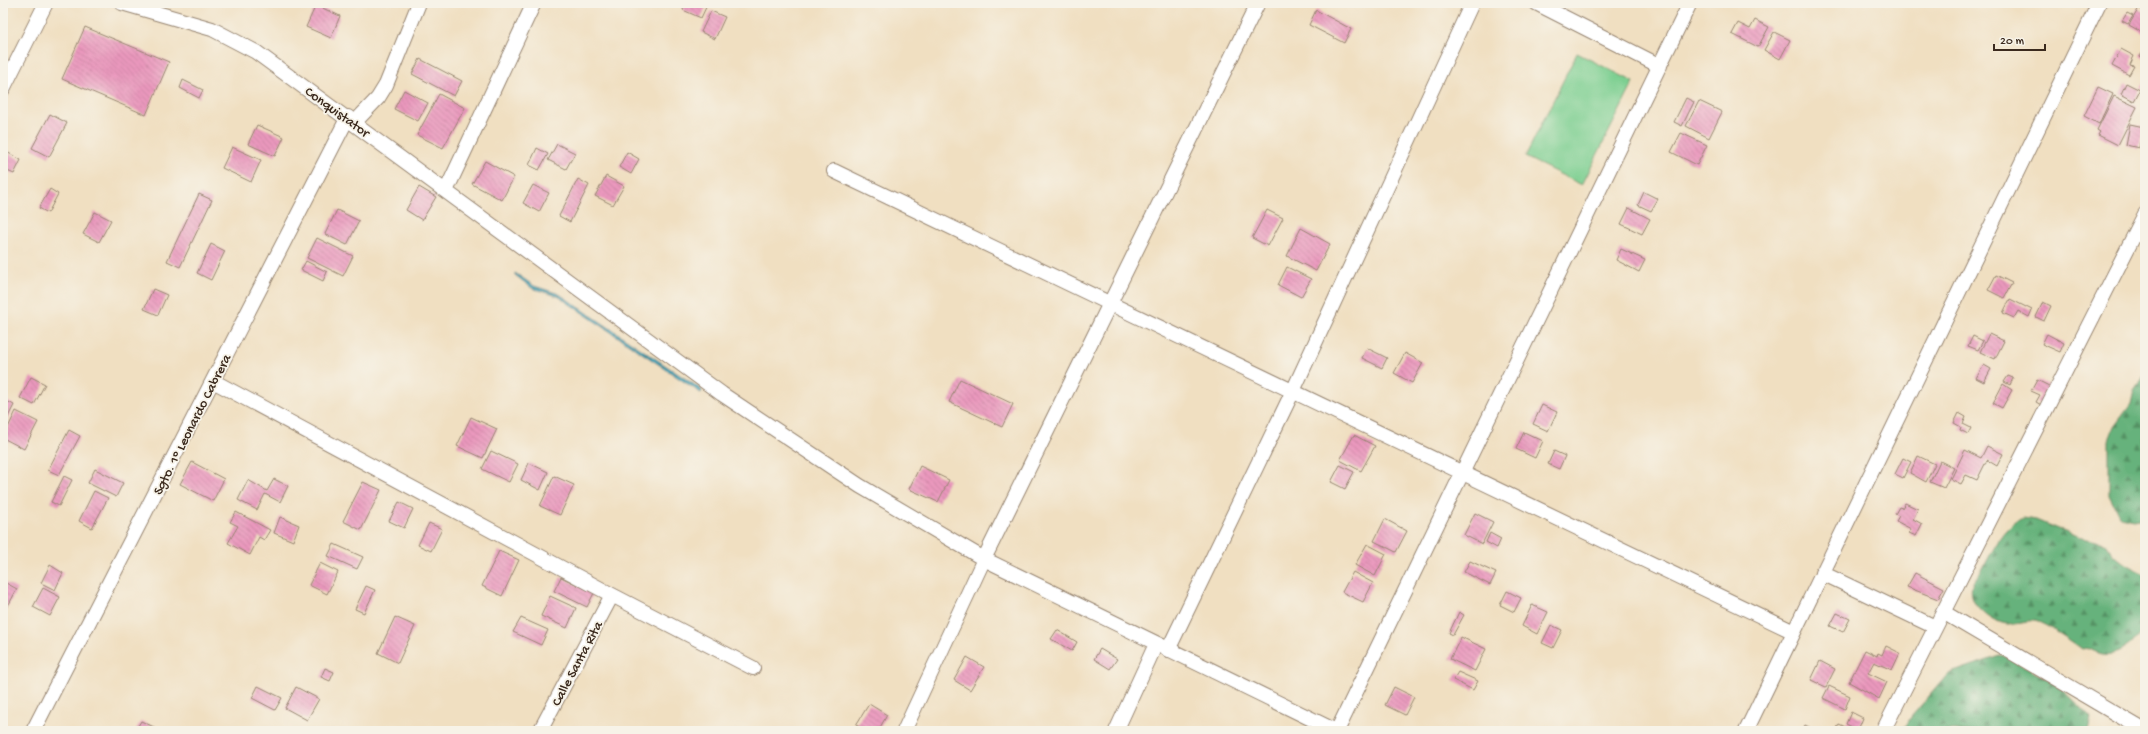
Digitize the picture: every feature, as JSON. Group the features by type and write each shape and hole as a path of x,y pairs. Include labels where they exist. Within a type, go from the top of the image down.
{"street":[{"path":"3,89 46,3"},
{"name":"Conquistator","path":"122,3 212,29 256,52 351,120 716,389 860,486 984,559 1337,731"},
{"name":"Sgto. 1º Leonardo Cabrera","path":"34,731 213,381 351,120 378,98 386,85 419,3"},
{"path":"446,191 534,3"},
{"path":"904,731 984,559 1258,3"},
{"path":"1116,731 1162,647 1293,391 1472,3"},
{"path":"1536,3 1660,66"},
{"path":"1337,731 1690,3"},
{"path":"1746,731 2098,3"},
{"path":"834,171 1794,632"},
{"path":"1883,731 2145,214"},
{"path":"213,381 612,595 752,668"},
{"path":"1822,573 1936,627"},
{"name":"Calle Santa Rita","path":"540,731 612,595"},
{"path":"1943,612 2145,731"}],"green space":[{"path":"1577,53 1634,82 1582,185 1525,157"},
{"path":"2145,374 2145,518 2134,520 2120,517 2109,495 2109,440 2114,427 2131,404 2134,390"},
{"path":"2022,518 2036,520 2077,537 2105,543 2109,549 2123,562 2145,574 2145,628 2125,648 2113,654 2099,653 2089,649 2082,649 2040,622 2032,621 2010,624 2001,623 1988,616 1977,605 1971,592 1975,579 1981,572 1994,547 2003,534"},
{"path":"2002,655 2052,680 2092,719 2089,731 1903,731 1911,717 1948,674"}],"water":[{"path":"515,273 534,286 559,294 702,390 701,393 558,296 532,288 515,275"}],"building":[{"path":"685,3 708,3 701,18 683,10"},
{"path":"1358,3 1368,3 1366,7"},
{"path":"316,5 340,16 331,38 306,27"},
{"path":"2139,8 2145,11 2145,30 2143,33 2129,25"},
{"path":"1316,10 1351,29 1344,43 1309,25"},
{"path":"711,11 725,17 715,39 701,32"},
{"path":"2127,13 2133,16 2128,24 2122,21"},
{"path":"1755,20 1769,27 1758,47 1732,34 1738,23 1750,29"},
{"path":"85,27 169,62 146,115 62,79"},
{"path":"1774,32 1790,40 1780,59 1764,50"},
{"path":"2121,49 2134,56 2130,65 2134,66 2129,75 2112,66"},
{"path":"2142,52 2145,54 2145,59 2140,56"},
{"path":"420,59 462,81 454,96 412,74"},
{"path":"183,80 203,90 199,98 180,88"},
{"path":"2145,81 2145,90 2141,88"},
{"path":"2126,83 2140,90 2134,101 2121,94"},
{"path":"2098,87 2113,94 2099,124 2084,116"},
{"path":"404,90 428,103 418,121 394,109"},
{"path":"439,94 465,108 443,148 417,135"},
{"path":"2114,96 2137,107 2118,145 2098,135 2100,132 2097,130"},
{"path":"1686,98 1694,102 1682,126 1674,122"},
{"path":"1699,101 1722,112 1709,138 1686,126"},
{"path":"50,114 67,123 49,157 32,148"},
{"path":"2130,124 2144,127 2139,148 2126,145"},
{"path":"257,125 284,137 275,156 248,144"},
{"path":"1681,133 1707,145 1697,165 1671,152"},
{"path":"557,144 575,153 566,169 548,160"},
{"path":"232,147 261,160 251,182 222,168"},
{"path":"537,148 548,154 539,170 529,165"},
{"path":"3,150 21,160 14,174 3,169"},
{"path":"627,152 639,159 631,174 619,167"},
{"path":"485,161 514,177 502,200 472,184"},
{"path":"606,176 624,186 613,205 595,196"},
{"path":"578,179 589,185 570,222 559,216"},
{"path":"533,185 549,193 539,212 523,203"},
{"path":"419,187 436,197 422,220 406,210"},
{"path":"50,189 58,194 48,213 39,208"},
{"path":"1644,192 1658,199 1651,211 1638,205"},
{"path":"199,194 212,200 180,267 167,261"},
{"path":"1629,208 1650,219 1642,234 1621,224"},
{"path":"337,210 359,221 347,245 325,234"},
{"path":"1267,210 1283,218 1268,246 1252,238"},
{"path":"95,212 111,220 99,242 83,234"},
{"path":"1301,228 1330,244 1316,271 1287,256"},
{"path":"317,238 353,256 343,276 307,258"},
{"path":"211,244 225,251 211,280 197,273"},
{"path":"1621,249 1645,260 1639,272 1616,260"},
{"path":"306,261 327,272 323,281 301,270"},
{"path":"1287,267 1311,279 1301,297 1278,285"},
{"path":"1996,275 2012,283 2004,298 1988,290"},
{"path":"153,289 167,295 158,315 144,309"},
{"path":"2010,299 2032,310 2029,317 2018,311 2014,318 2003,313"},
{"path":"2043,302 2051,306 2044,321 2036,317"},
{"path":"1989,334 2004,341 1995,359 1980,352"},
{"path":"2047,334 2064,343 2060,352 2042,344"},
{"path":"1973,336 1983,341 1978,350 1968,346"},
{"path":"1367,348 1387,358 1382,368 1362,358"},
{"path":"1405,353 1423,363 1412,383 1394,373"},
{"path":"1984,365 1991,369 1984,382 1976,378"},
{"path":"2008,376 2013,378 2010,385 2004,382"},
{"path":"31,377 45,384 34,405 20,398"},
{"path":"960,379 1013,404 1002,427 949,402"},
{"path":"2037,380 2053,388 2043,406 2036,402 2040,395 2031,391"},
{"path":"2003,384 2012,390 2002,408 1993,403"},
{"path":"3,399 14,405 3,427"},
{"path":"1542,405 1557,412 1548,431 1533,424"},
{"path":"16,411 38,422 24,449 3,438"},
{"path":"1959,413 1966,417 1963,424 1971,428 1968,434 1960,430 1961,427 1954,423"},
{"path":"471,417 497,429 483,458 457,446"},
{"path":"69,430 80,436 59,475 48,470"},
{"path":"1524,432 1543,441 1535,458 1516,449"},
{"path":"1354,435 1375,446 1361,471 1340,460"},
{"path":"1987,446 2003,454 1997,466 1987,460 1977,480 1966,475 1961,484 1951,479 1965,450 1981,458"},
{"path":"491,451 518,464 509,482 482,469"},
{"path":"1554,451 1565,456 1559,469 1548,464"},
{"path":"1918,456 1935,464 1926,482 1910,473"},
{"path":"1903,458 1911,462 1903,478 1895,474"},
{"path":"1940,461 1954,468 1944,488 1930,482"},
{"path":"192,462 224,479 213,501 180,484"},
{"path":"529,463 548,472 540,490 521,480"},
{"path":"1340,465 1354,472 1345,489 1331,482"},
{"path":"920,466 949,480 938,502 909,489"},
{"path":"95,469 123,483 116,497 88,483"},
{"path":"64,476 72,480 59,506 51,502"},
{"path":"554,476 574,485 560,515 540,506"},
{"path":"274,479 288,486 280,502 265,494 257,510 238,500 248,480 267,491"},
{"path":"363,482 381,490 361,530 343,521"},
{"path":"94,491 108,498 92,528 79,521"},
{"path":"399,502 413,509 404,528 389,521"},
{"path":"1905,503 1918,509 1913,519 1922,524 1916,536 1909,533 1911,529 1896,521 1899,516 1895,514 1899,507 1902,508"},
{"path":"236,512 270,530 264,540 259,537 250,555 228,543 238,526 230,522"},
{"path":"1475,513 1493,522 1482,544 1464,535"},
{"path":"280,517 299,525 293,541 274,533"},
{"path":"1385,519 1407,531 1396,552 1374,541"},
{"path":"429,523 442,529 431,551 418,545"},
{"path":"1490,533 1501,539 1497,548 1486,542"},
{"path":"334,544 363,557 357,569 328,556"},
{"path":"1367,544 1386,554 1375,576 1355,565"},
{"path":"499,551 519,560 502,596 482,586"},
{"path":"1470,561 1496,573 1490,585 1464,572"},
{"path":"320,563 338,572 327,594 309,585"},
{"path":"50,565 63,573 55,590 41,583"},
{"path":"1353,572 1373,583 1363,602 1342,592"},
{"path":"1915,573 1944,588 1938,599 1907,587"},
{"path":"561,577 594,593 587,607 554,591"},
{"path":"6,583 17,589 8,606 3,604 3,588"},
{"path":"366,586 375,590 364,613 355,609"},
{"path":"43,588 60,597 50,616 33,607"},
{"path":"1507,591 1521,598 1514,612 1500,605"},
{"path":"550,596 576,608 567,628 541,616"},
{"path":"1532,605 1548,612 1537,634 1522,626"},
{"path":"1459,612 1464,615 1453,635 1449,633"},
{"path":"1837,613 1850,619 1843,632 1830,626"},
{"path":"395,617 415,626 398,663 378,653"},
{"path":"521,618 548,630 541,645 513,632"},
{"path":"1551,625 1562,630 1553,648 1542,643"},
{"path":"1057,630 1077,642 1072,651 1051,639"},
{"path":"1461,637 1486,649 1475,671 1450,659"},
{"path":"1886,646 1900,653 1892,670 1874,662 1868,673 1887,682 1879,699 1849,682 1865,650 1877,656 1878,653 1882,655"},
{"path":"1100,649 1117,659 1110,669 1094,659"},
{"path":"967,657 984,667 970,690 954,680"},
{"path":"1820,661 1835,669 1826,687 1811,680"},
{"path":"325,668 334,672 330,681 321,677"},
{"path":"1458,672 1478,681 1473,690 1453,680"},
{"path":"258,686 282,698 275,710 252,698"},
{"path":"1829,686 1850,696 1845,709 1823,698"},
{"path":"296,687 319,699 307,720 285,708"},
{"path":"1394,687 1414,697 1405,715 1385,705"},
{"path":"869,704 887,715 878,731 867,731 856,725"},
{"path":"1851,712 1863,718 1858,730 1846,724"},
{"path":"141,721 154,727 152,731 135,731"},
{"path":"1839,724 1854,731 1836,731"},
{"path":"1805,725 1817,731 1802,731"}]}
